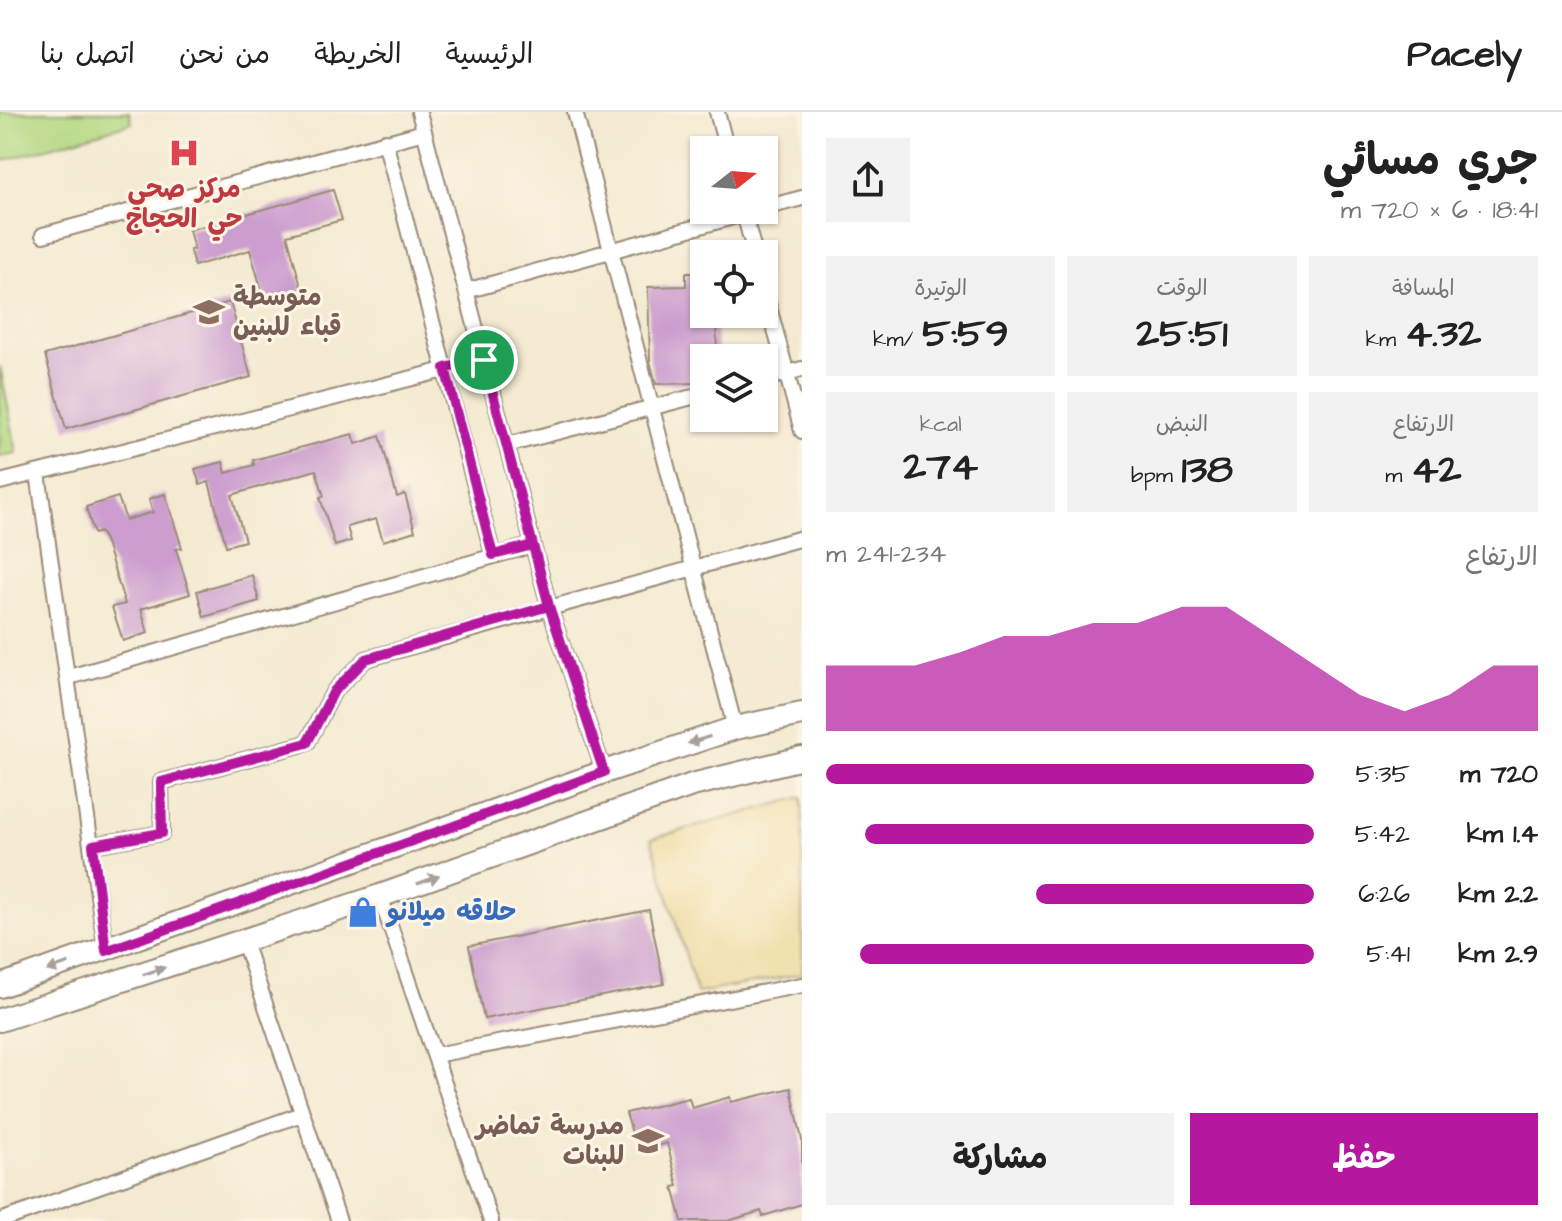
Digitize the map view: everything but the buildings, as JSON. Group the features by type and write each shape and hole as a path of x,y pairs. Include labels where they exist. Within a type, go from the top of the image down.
{"main road":[{"path":"0,986 106,951 604,772 735,728 802,714"},
{"path":"0,1020 380,896 692,785 802,758"}],"street":[{"path":"419,112 549,606 604,772"},
{"path":"575,112 735,728"},
{"path":"717,112 723,136"},
{"path":"43,235 424,132"},
{"path":"385,141 493,555"},
{"path":"778,204 802,198"},
{"path":"466,291 700,224"},
{"path":"778,326 795,372 802,431"},
{"path":"0,482 484,360"},
{"path":"507,445 690,397"},
{"path":"38,473 106,951"},
{"path":"93,845 162,833 161,782 307,743 334,691 366,659 802,538"},
{"path":"69,677 533,545"},
{"path":"380,896 491,1221"},
{"path":"244,942 339,1221"},
{"path":"435,1055 802,985"},
{"path":"0,1221 302,1114"}],"green space":[{"path":"0,112 129,112 132,123 0,162"},
{"path":"0,366 17,453 0,456"}],"sand":[{"path":"802,797 802,974 697,993 651,839"}],"place":[{"name":"مركز صحي حي الحجاج","path":"184,153"},
{"name":"متوسطة قباء للبنين","path":"209,312"},
{"name":"حلاقه ميلانو","path":"363,912"},
{"name":"مدرسة تماضر للبنات","path":"648,1141"}],"route":[{"path":"484,360 445,368 493,555 533,545 549,606 604,772 106,951 93,845 162,833 161,782 307,743 334,691 366,659 549,606 484,360"}]}
